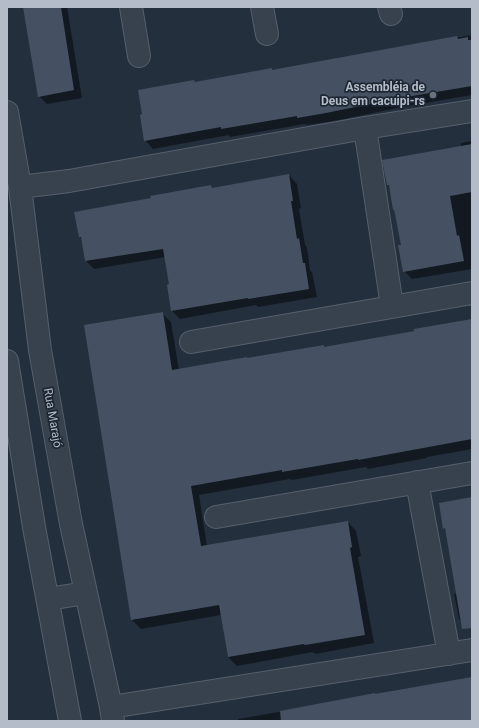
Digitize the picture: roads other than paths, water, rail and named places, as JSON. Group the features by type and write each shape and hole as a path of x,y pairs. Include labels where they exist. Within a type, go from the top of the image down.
{"street":[{"path":"131,7 139,56"},
{"path":"262,7 267,34"},
{"path":"20,187 69,181 365,128 472,111"},
{"name":"Rua Marajó","path":"7,112 20,187 40,350 71,524 112,714"},
{"path":"365,128 392,306"},
{"path":"191,342 472,292"},
{"path":"7,361 33,520 70,721"},
{"path":"216,517 472,472"},
{"path":"417,482 449,654"},
{"path":"48,599 86,593"},
{"path":"112,714 472,650"}],"place":[{"name":"Assembléia de Deus em cacuipi-rs","path":"433,95"}]}
